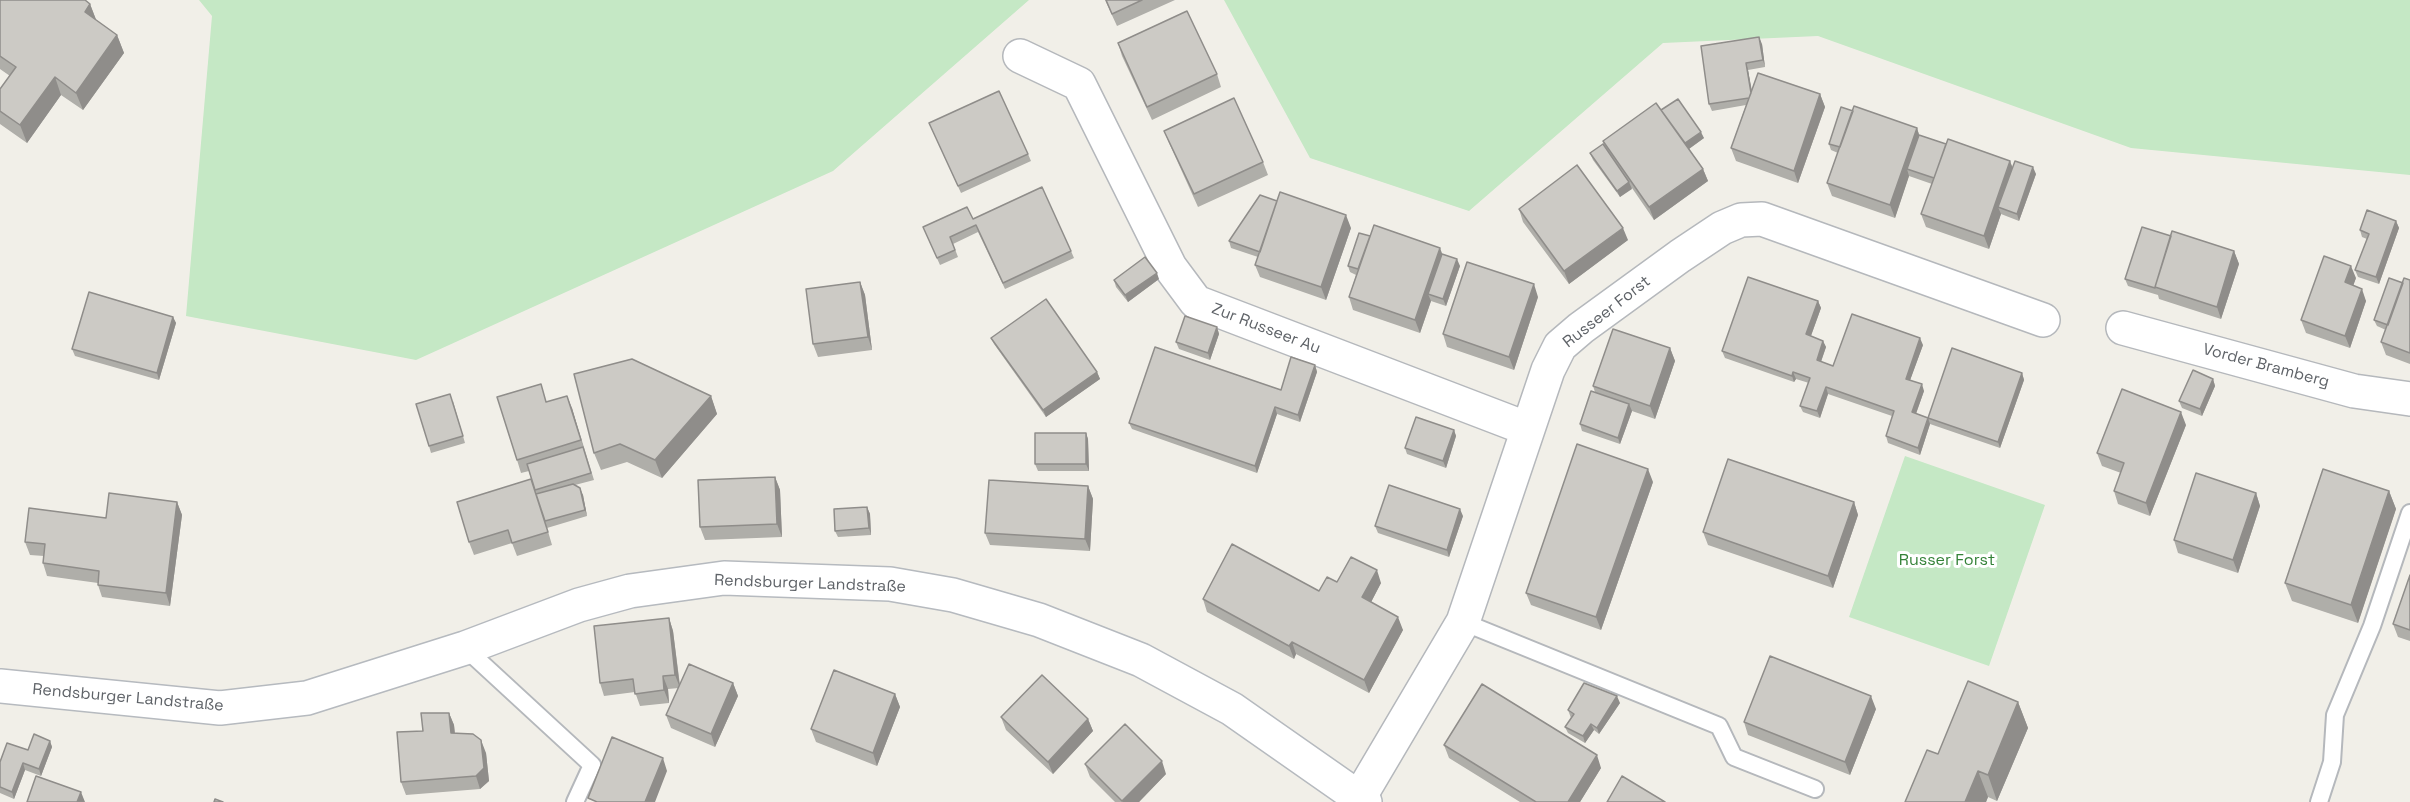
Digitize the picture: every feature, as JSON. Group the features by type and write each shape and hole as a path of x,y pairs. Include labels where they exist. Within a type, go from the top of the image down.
{"street":[{"name":"Zur Russeer Au","path":"1020,56 1078,84 1170,267 1196,302 1528,429"},
{"name":"Russeer Forst","path":"1362,800 1463,622 1548,370 1560,346 1581,328 1680,256 1722,228 1741,220 1762,219 2043,320"},
{"name":"Vorder Bramberg","path":"2123,328 2354,391 2410,399"},
{"name":"Rendsburger Landstraße","path":"0,686 220,708 307,698 465,648 579,605 630,591 724,578 890,584 953,595 1039,620 1141,660 1232,709 1362,800"}],"lane":[{"path":"2319,802 2332,762 2335,716 2372,626 2410,513"},
{"path":"1463,622 1719,726 1734,757 1815,789"},
{"path":"465,648 592,765 575,802"}],"green space":[{"path":"199,0 1029,0 833,171 416,360 186,316 212,16"},
{"path":"1224,0 2410,0 2410,175 2131,148 1818,36 1663,43 1469,211 1310,158"},
{"name":"Russer Forst","path":"1905,456 2045,505 1989,666 1849,617"}],"building":[{"path":"0,0 85,0 90,4 85,12 117,35 76,93 55,77 20,125 0,111 0,89 16,67 0,56"},
{"path":"1106,0 1142,0 1112,14"},
{"path":"1187,11 1217,74 1147,107 1118,43"},
{"path":"1759,37 1763,60 1746,63 1751,93 1749,98 1709,104 1701,46"},
{"path":"1758,73 1820,94 1794,171 1731,148"},
{"path":"999,91 1028,154 958,186 929,123"},
{"path":"1234,98 1263,162 1194,194 1164,131"},
{"path":"1678,99 1701,132 1685,143 1661,110"},
{"path":"1656,103 1703,169 1649,207 1603,141"},
{"path":"1854,106 1917,128 1890,205 1827,183"},
{"path":"1841,107 1853,111 1840,147 1829,144"},
{"path":"1919,135 1946,144 1934,178 1907,169"},
{"path":"1948,139 2010,161 1984,236 1921,214"},
{"path":"1603,144 1629,182 1617,191 1590,153"},
{"path":"2015,161 2033,167 2017,214 1998,207"},
{"path":"1577,165 1623,228 1564,271 1519,209"},
{"path":"1042,187 1071,251 1003,283 976,225 950,237 955,250 937,258 923,227 967,207 973,219"},
{"path":"1280,192 1346,215 1321,287 1255,265"},
{"path":"1260,195 1277,201 1260,252 1229,241"},
{"path":"2367,210 2396,221 2376,277 2355,270 2369,234 2360,230"},
{"path":"1374,225 1440,248 1415,320 1349,297"},
{"path":"2142,227 2171,236 2155,288 2125,279"},
{"path":"2172,231 2234,251 2217,307 2155,287"},
{"path":"1359,233 1370,236 1358,269 1348,266"},
{"path":"1442,254 1457,259 1443,299 1428,294"},
{"path":"2324,256 2351,266 2345,282 2362,289 2345,336 2301,320"},
{"path":"1145,257 1157,273 1125,295 1114,280"},
{"path":"1467,262 1534,284 1509,357 1443,334"},
{"path":"1748,277 1818,301 1806,334 1823,341 1817,360 1833,366 1852,314 1920,338 1906,379 1922,384 1912,412 1928,418 1918,448 1886,436 1894,411 1826,387 1817,411 1800,406 1810,378 1793,372 1792,376 1722,351"},
{"path":"2389,278 2403,283 2388,325 2374,320"},
{"path":"2404,278 2410,280 2410,353 2381,342"},
{"path":"860,282 868,337 813,344 806,289"},
{"path":"89,292 173,317 157,373 72,349"},
{"path":"1046,299 1097,372 1043,410 991,338"},
{"path":"1185,316 1217,327 1208,353 1176,342"},
{"path":"1613,329 1670,348 1650,406 1593,386"},
{"path":"1155,347 1281,390 1291,357 1315,365 1298,415 1275,407 1255,466 1129,423"},
{"path":"1952,348 2022,373 1998,442 1928,418"},
{"path":"632,359 711,396 655,460 620,444 594,453 574,374"},
{"path":"2193,370 2213,379 2200,409 2179,401"},
{"path":"541,384 546,402 567,396 581,440 517,460 497,397"},
{"path":"2122,389 2181,412 2146,503 2114,491 2124,463 2097,453"},
{"path":"1591,391 1629,404 1618,438 1580,424"},
{"path":"450,394 463,436 429,446 416,404"},
{"path":"1416,417 1454,430 1443,461 1405,448"},
{"path":"1035,433 1086,433 1086,464 1035,464"},
{"path":"1577,444 1648,469 1596,617 1526,593"},
{"path":"583,447 591,473 535,490 527,464"},
{"path":"1728,459 1854,502 1828,576 1703,532"},
{"path":"2323,469 2389,491 2351,605 2285,583"},
{"path":"2196,473 2256,493 2233,560 2174,540"},
{"path":"775,477 777,524 700,527 698,480"},
{"path":"531,479 548,532 512,543 508,530 469,542 457,502"},
{"path":"989,480 1088,486 1085,539 985,533"},
{"path":"573,484 580,488 585,510 545,521 536,494"},
{"path":"1389,485 1460,509 1447,550 1375,526"},
{"path":"109,493 177,502 166,593 98,585 99,571 43,563 45,544 25,542 29,508 106,518"},
{"path":"867,507 869,528 835,531 834,509"},
{"path":"1232,544 1319,591 1327,577 1337,582 1351,557 1377,570 1362,597 1398,617 1364,680 1292,642 1289,646 1203,599"},
{"path":"2410,575 2410,630 2393,624"},
{"path":"669,618 675,675 663,676 664,690 635,694 633,679 600,683 594,626"},
{"path":"1770,656 1871,696 1845,762 1744,722"},
{"path":"689,664 733,683 711,734 666,715"},
{"path":"834,670 895,694 873,753 811,729"},
{"path":"1042,675 1088,719 1048,762 1001,717"},
{"path":"1968,681 2018,702 1988,775 1978,771 1965,802 1905,802 1927,750 1938,754"},
{"path":"1584,683 1617,696 1597,728 1591,724 1583,736 1565,727 1574,714 1568,710"},
{"path":"1482,684 1597,755 1568,802 1536,802 1444,745"},
{"path":"421,713 449,713 451,733 473,734 481,740 484,768 476,776 401,782 397,732 423,731"},
{"path":"1125,724 1162,761 1122,801 1085,764"},
{"path":"34,734 50,741 39,769 23,763 12,792 0,787 0,762 7,743 28,750"},
{"path":"612,737 663,758 645,802 597,802 588,798"},
{"path":"36,776 81,792 77,802 27,802"},
{"path":"1622,776 1665,802 1607,802"}]}
